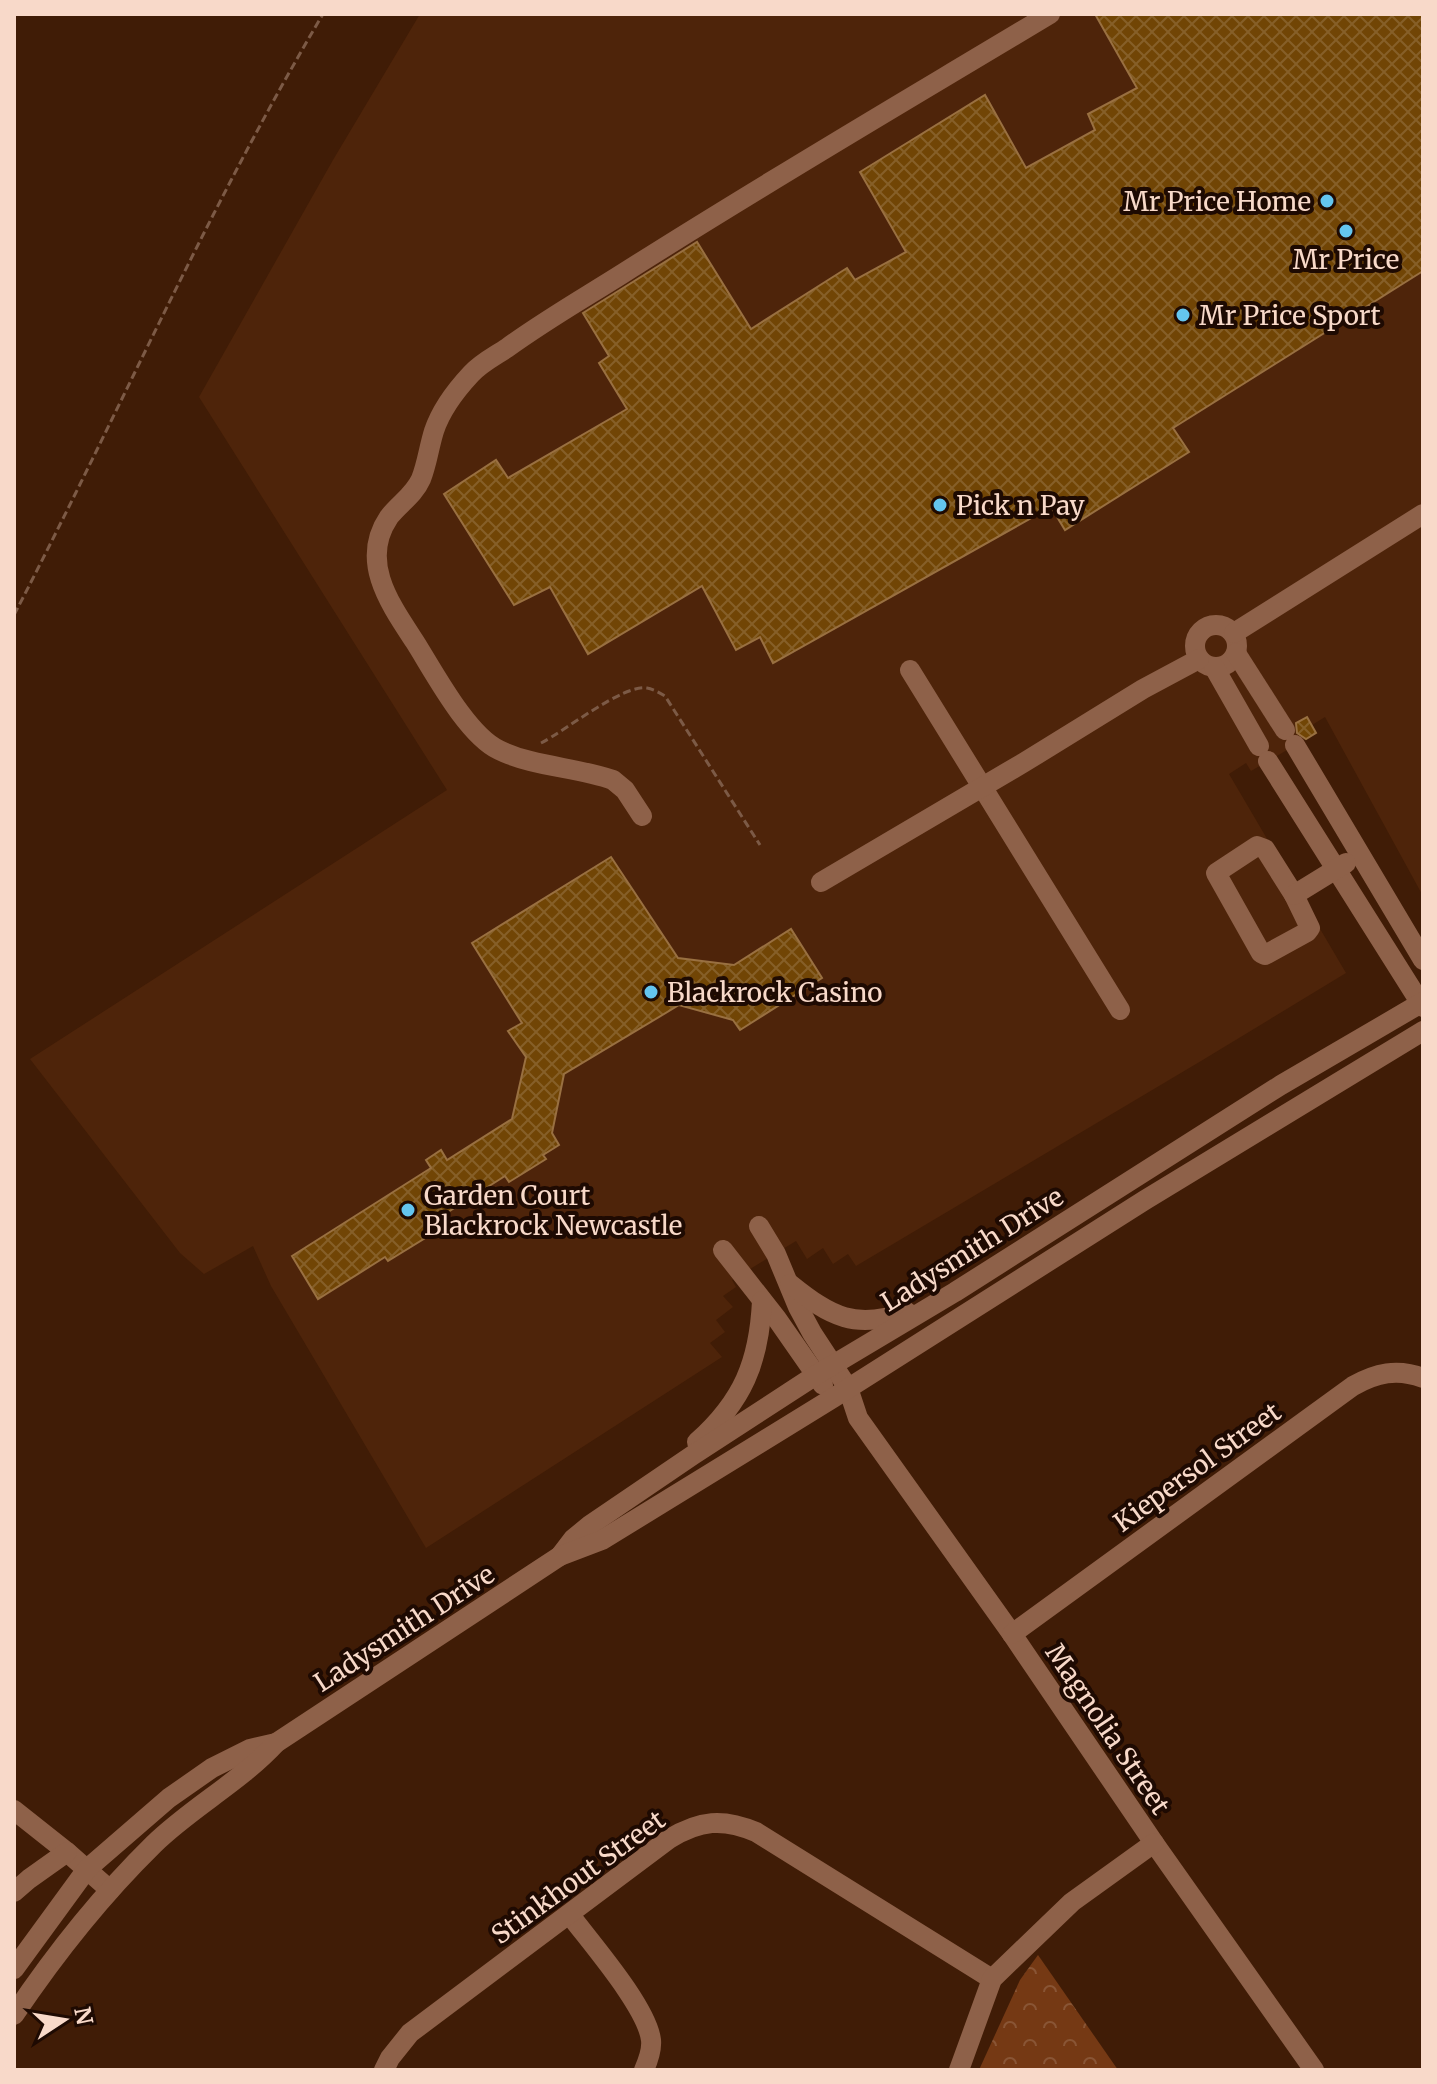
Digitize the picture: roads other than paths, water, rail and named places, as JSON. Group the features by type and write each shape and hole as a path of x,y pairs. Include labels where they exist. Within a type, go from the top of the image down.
{"street":[{"path":"642,816 625,790 613,780 516,756 496,749 482,738 459,710 389,600 376,557 382,530 396,508 420,482 435,427 455,392 474,370 679,238 1050,14"},
{"path":"821,882 1143,689 1207,663 1227,664 1235,643 1423,514"},
{"path":"1422,1004 1207,663 1195,653 1195,640 1202,629 1223,625 1423,960"},
{"path":"910,670 1120,1010"},
{"path":"1261,846 1294,895 1310,924 1310,930 1265,955 1261,953 1216,873 1261,846"},
{"path":"1294,895 1360,854"},
{"name":"Ladysmith Drive","path":"560,1556 573,1539 653,1482 824,1370 955,1292 1281,1085 1422,1004"},
{"name":"Ladysmith Drive","path":"14,2015 48,1965 110,1890 155,1842 244,1774 276,1743 560,1556 602,1540 1145,1200 1423,1031"},
{"path":"759,1226 776,1254 812,1333 824,1370"},
{"path":"723,1250 762,1301 824,1370"},
{"path":"787,1282 816,1305 840,1317 871,1321 886,1319 955,1292"},
{"path":"653,1482 710,1430 744,1385 757,1349 762,1301"},
{"name":"Magnolia Street","path":"824,1370 1012,1634 1314,2070"},
{"name":"Kiepersol Street","path":"1012,1634 1353,1386 1386,1372 1409,1373 1423,1378"},
{"name":"Ladysmith Drive","path":"14,1969 87,1869 169,1798 212,1768 250,1749 276,1743"},
{"path":"14,1810 110,1890"},
{"name":"Stinkhout Street","path":"384,2070 410,2033 685,1829 706,1823 738,1824 769,1840 992,1979"},
{"path":"959,2070 992,1979 1072,1902 1154,1843"},
{"path":"14,1892 67,1852"},
{"path":"570,1915 626,1989 645,2020 651,2042 644,2070"}],"place":[{"name":"Mr Price Home","path":"1327,201"},
{"name":"Mr Price","path":"1346,231"},
{"name":"Mr Price Sport","path":"1183,315"},
{"name":"Pick n Pay","path":"940,505"},
{"name":"Blackrock Casino","path":"651,992"},
{"name":"Garden Court Blackrock Newcastle","path":"408,1210"}]}
